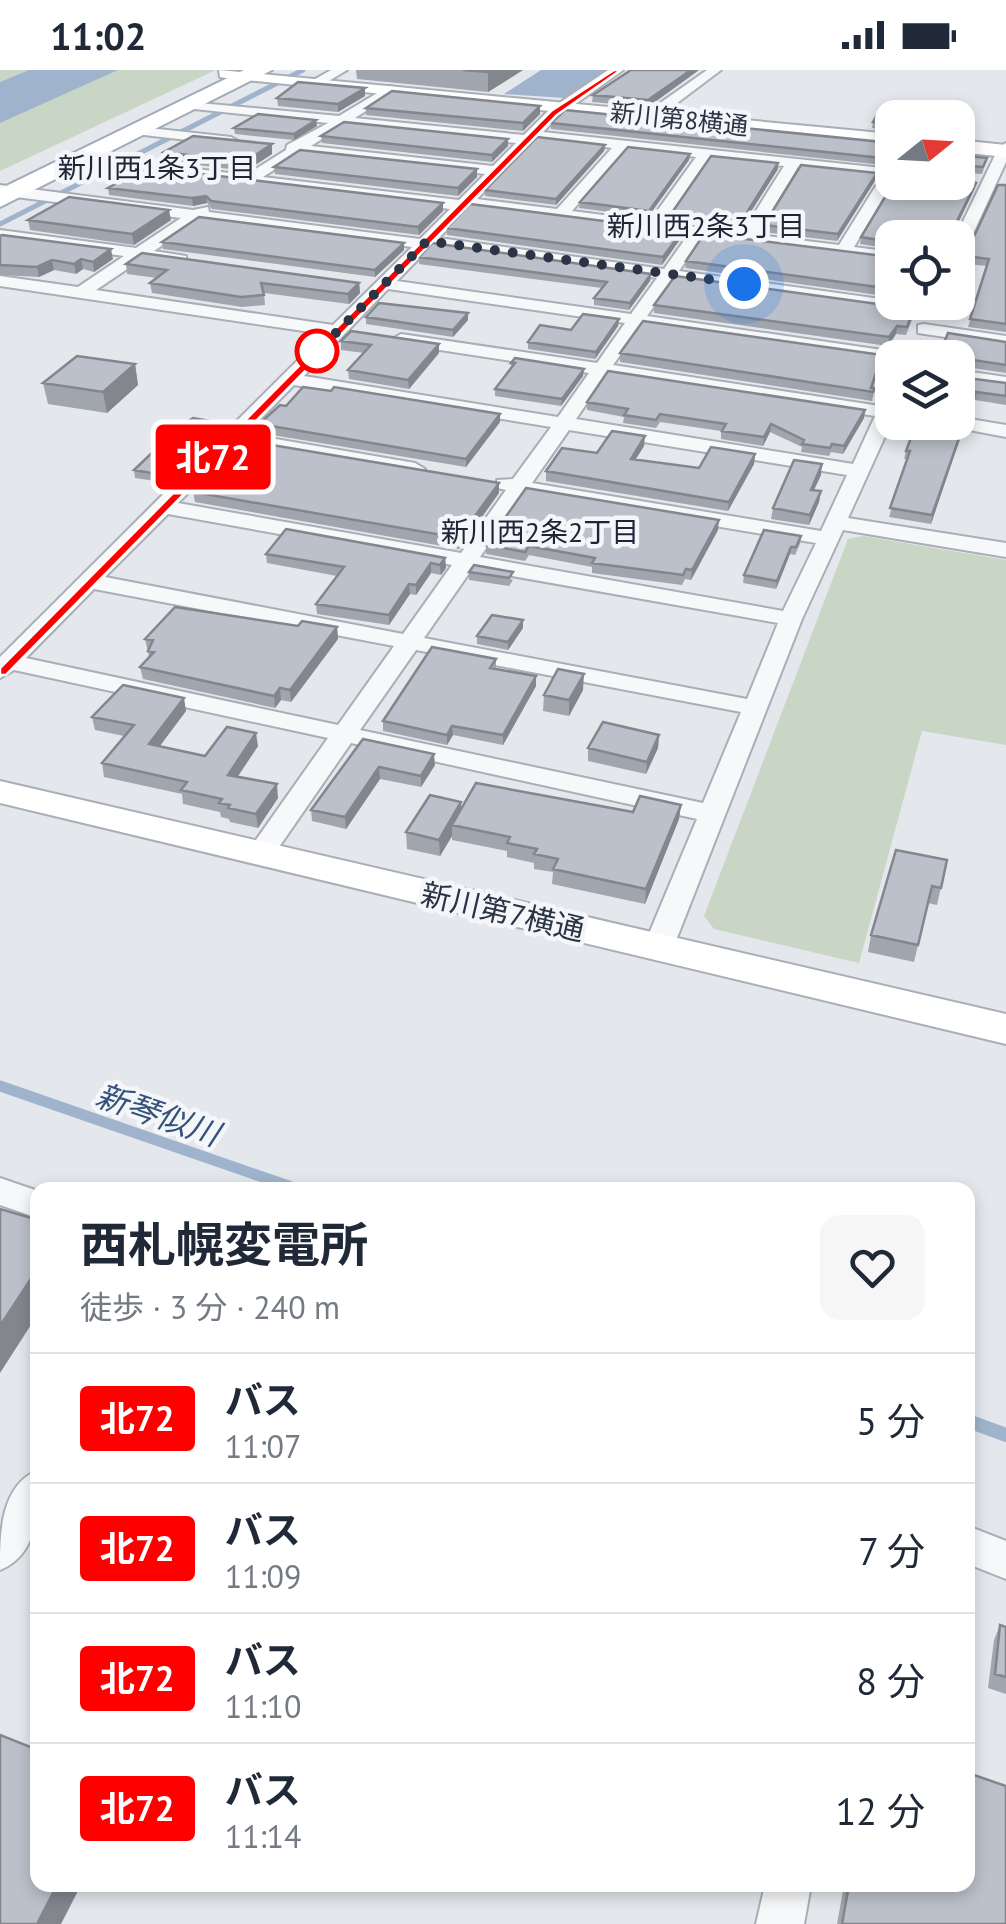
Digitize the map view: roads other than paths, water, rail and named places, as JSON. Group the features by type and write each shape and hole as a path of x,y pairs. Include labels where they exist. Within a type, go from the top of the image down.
{"main road":[{"path":"4,191 152,132 194,105 266,76"},
{"path":"4,191 266,76"}],"street":[{"path":"266,76 340,70"},
{"path":"4,667 290,379 353,332 383,285 530,137 561,107 617,70"},
{"path":"651,116 715,70"},
{"name":"新川第8横通","path":"266,76 875,138"},
{"path":"82,293 390,90"},
{"path":"194,105 875,171"},
{"path":"152,132 245,143"},
{"path":"262,145 497,171"},
{"path":"561,214 622,145"},
{"path":"972,220 1005,150 975,147"},
{"path":"654,226 705,154"},
{"path":"80,159 875,254"},
{"path":"747,238 793,163"},
{"path":"4,191 875,299"},
{"path":"844,250 875,200"},
{"path":"260,854 698,232"},
{"path":"1,235 198,262"},
{"path":"0,281 875,406"},
{"path":"352,283 875,354"},
{"path":"920,340 928,320"},
{"path":"924,329 1006,340"},
{"path":"975,378 1006,383"},
{"path":"290,379 859,471"},
{"path":"975,425 1006,430"},
{"path":"232,438 442,474"},
{"path":"658,948 791,619 875,440"},
{"path":"480,480 830,530 1006,550"},
{"path":"163,506 791,619"},
{"path":"89,581 757,708"},
{"path":"4,667 346,732 714,814"},
{"name":"新川第7横通","path":"0,792 1006,1029"},
{"path":"0,1191 30,1201"},
{"path":"0,1551 30,1501"},
{"path":"975,1549 1006,1560"},
{"path":"780,1924 787,1892"}],"water":[{"path":"29,70 118,70 0,123 0,82"},
{"path":"541,70 605,70 564,98 504,94"}],"waterway":[{"path":"0,224 303,70"},
{"name":"新琴似川","path":"0,1086 277,1182"},
{"name":"新琴似川","path":"975,1424 1006,1435"}],"district":[{"name":"新川西1条3丁目","path":"157,167"},
{"name":"新川西2条3丁目","path":"706,225"},
{"name":"新川西2条2丁目","path":"540,531"}]}
